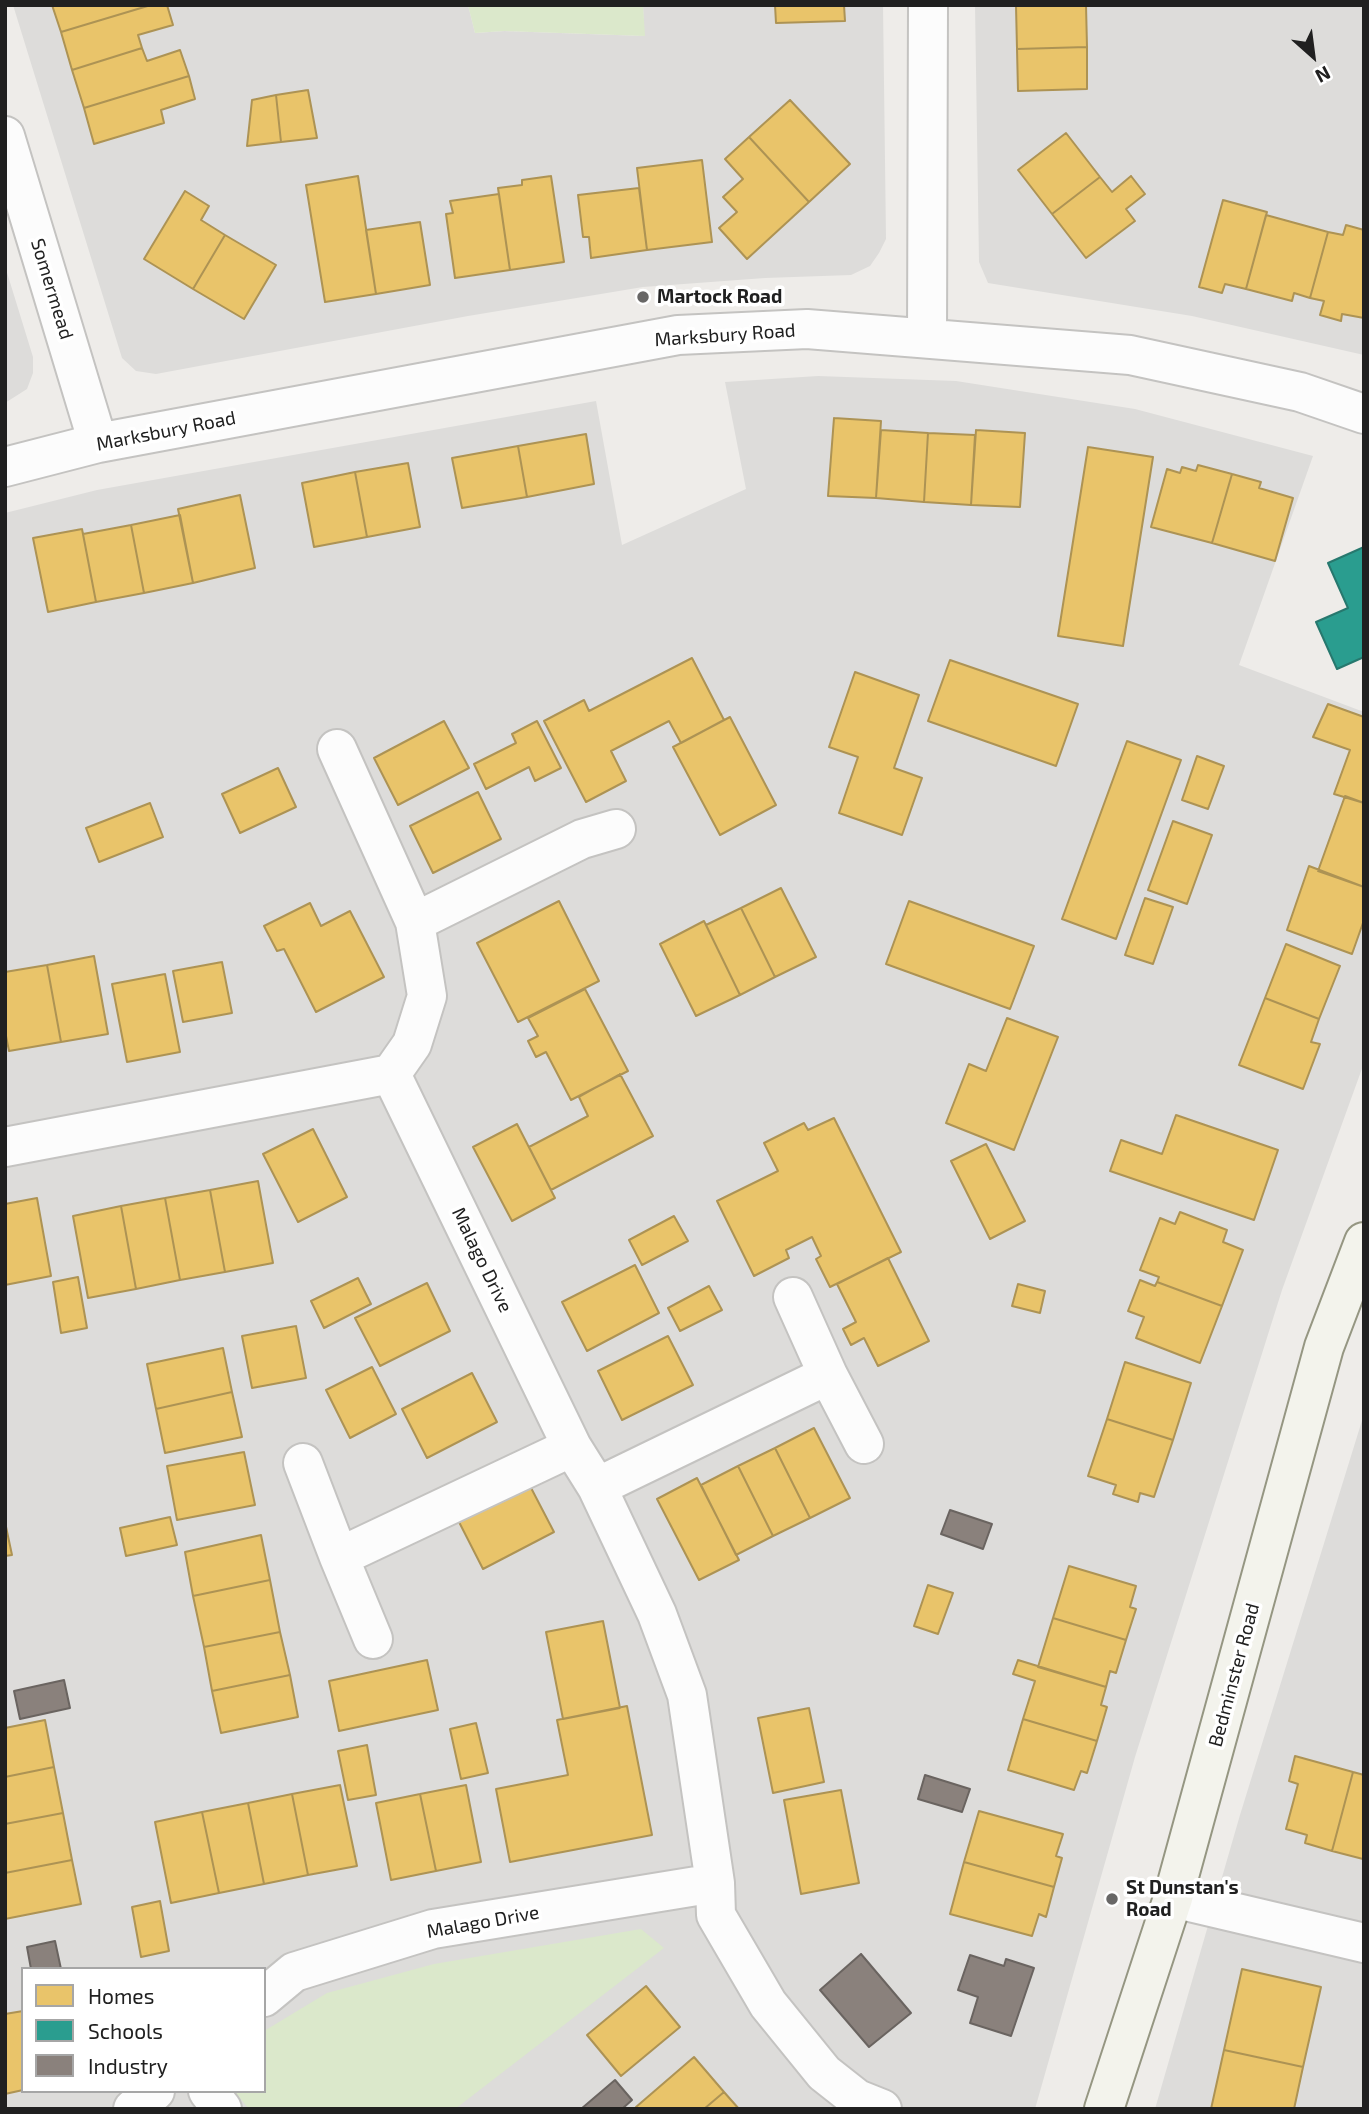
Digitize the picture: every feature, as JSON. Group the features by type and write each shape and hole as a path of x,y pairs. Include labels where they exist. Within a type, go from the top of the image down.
{"main road":[{"name":"Bedminster Road","path":"1104,2109 1173,1898 1324,1347 1364,1241"}],"street":[{"path":"927,338 929,5"},
{"name":"Somermead","path":"5,136 98,443"},
{"name":"Marksbury Road","path":"5,467 98,443 678,335 807,328 1153,359 1300,391 1364,414"},
{"path":"5,1147 391,1074 412,1044 427,996 415,922 337,750"},
{"path":"415,922 582,838 616,829"},
{"name":"Malago Drive","path":"391,1074 572,1447 597,1487 657,1614 687,1695 715,1882 716,1914 768,2004 824,2073 857,2099 882,2109"},
{"path":"793,1297 828,1375 864,1444"},
{"path":"597,1487 828,1375"},
{"path":"339,1558 572,1447"},
{"path":"303,1464 373,1639"},
{"name":"Malago Drive","path":"266,1995 294,1972 433,1929 715,1882"},
{"path":"1173,1898 1364,1943"},
{"path":"133,2109 153,2093"},
{"path":"210,2093 222,2109"}],"shaded area":[{"path":"13,5 468,5 475,33 504,31 644,36 643,5 883,5 886,239 870,266 851,275 643,287 468,316 156,374 136,371 122,358"},
{"path":"975,5 1364,5 1364,355 1192,316 988,283 979,262"},
{"path":"5,266 33,357 33,373 27,389 5,403"},
{"path":"818,376 956,381 1135,409 1313,456 1239,665 1364,712 1364,1063 1282,1290 1135,1757 1035,2109 5,2109 5,513 97,490 596,401 622,545 746,489 725,382"},
{"path":"1364,1414 1364,2109 1155,2109 1240,1815"}],"green space":[{"path":"468,5 643,5 645,36 504,31 475,33"},
{"path":"641,1929 664,1948 455,2109 249,2109 236,2093 266,2093 266,2030 327,1993 434,1964"}],"building: Homes":[{"path":"52,5 151,5 61,32"},
{"path":"151,5 167,5 173,25 138,35 142,48 72,70 61,32"},
{"path":"775,5 844,5 845,21 776,23"},
{"path":"1086,5 1087,47 1017,49 1016,6"},
{"path":"1087,47 1087,89 1018,91 1017,49"},
{"path":"142,48 147,61 180,50 189,76 84,108 72,70"},
{"path":"189,76 195,99 161,110 164,123 94,144 84,108"},
{"path":"308,90 317,138 281,142 276,95"},
{"path":"276,95 281,142 247,146 252,100"},
{"path":"790,100 850,164 809,202 749,137"},
{"path":"1066,133 1100,177 1052,214 1018,170"},
{"path":"749,137 809,202 747,259 719,228 737,212 723,197 743,179 725,159"},
{"path":"702,160 712,242 647,250 637,168"},
{"path":"358,176 376,294 325,302 306,185"},
{"path":"551,176 564,262 510,270 498,188 522,185 522,180"},
{"path":"1131,176 1145,194 1126,209 1135,221 1086,258 1052,214 1100,177 1112,192"},
{"path":"639,188 647,250 591,258 589,237 583,237 578,195"},
{"path":"185,191 209,206 201,220 225,235 193,289 144,259"},
{"path":"499,194 510,270 455,278 446,214 453,213 450,201"},
{"path":"1223,200 1267,212 1246,289 1225,284 1222,293 1199,287"},
{"path":"1266,215 1328,232 1310,298 1294,293 1292,301 1246,289"},
{"path":"420,222 430,285 376,294 366,230"},
{"path":"1346,225 1364,230 1364,318 1342,314 1341,321 1320,315 1324,301 1310,298 1328,232 1343,235"},
{"path":"225,235 276,265 244,319 193,289"},
{"path":"834,418 881,421 876,498 828,496"},
{"path":"881,430 928,433 924,502 876,498"},
{"path":"976,430 1025,433 1020,507 971,505"},
{"path":"928,433 975,435 971,505 924,502"},
{"path":"586,434 594,484 527,497 518,446"},
{"path":"518,446 527,497 462,508 452,458"},
{"path":"1088,447 1153,457 1123,646 1058,636"},
{"path":"408,463 420,527 367,537 355,472"},
{"path":"1198,465 1232,474 1212,543 1151,527 1167,469 1180,473 1182,467 1196,471"},
{"path":"355,472 367,537 314,547 302,483"},
{"path":"1232,474 1261,482 1259,488 1293,498 1275,561 1212,543"},
{"path":"240,495 255,568 193,583 178,509"},
{"path":"180,515 193,583 144,593 131,525"},
{"path":"131,525 144,593 96,602 83,534"},
{"path":"82,529 96,602 48,612 33,538"},
{"path":"692,658 724,720 681,743 669,721 611,751 626,781 586,802 544,721 584,700 589,711"},
{"path":"950,660 1078,704 1056,766 928,721"},
{"path":"855,672 919,695 894,768 922,778 902,835 839,813 858,757 829,747"},
{"path":"1328,704 1364,717 1364,803 1334,794 1350,750 1313,737"},
{"path":"730,717 776,805 720,835 673,747"},
{"path":"444,721 469,768 398,805 374,758"},
{"path":"537,721 561,768 535,781 529,767 486,789 474,764 516,743 512,734"},
{"path":"1127,741 1181,760 1116,939 1062,919"},
{"path":"1197,756 1224,766 1208,809 1182,800"},
{"path":"278,768 296,807 240,833 222,794"},
{"path":"478,792 501,839 433,873 410,826"},
{"path":"1345,796 1364,803 1364,887 1318,871"},
{"path":"150,803 163,837 99,862 86,828"},
{"path":"1173,821 1212,835 1187,904 1148,890"},
{"path":"1309,866 1364,887 1364,920 1352,954 1287,930"},
{"path":"781,888 816,957 775,977 741,908"},
{"path":"1145,898 1173,907 1153,964 1125,955"},
{"path":"559,901 599,981 518,1022 477,943"},
{"path":"909,901 1034,946 1010,1009 886,964"},
{"path":"310,903 321,926 350,911 384,977 316,1012 284,949 277,951 264,926"},
{"path":"741,908 775,977 740,995 706,925"},
{"path":"704,921 740,995 696,1016 660,944"},
{"path":"1286,944 1340,966 1319,1019 1265,998"},
{"path":"94,956 108,1034 61,1042 47,965"},
{"path":"222,962 232,1013 183,1022 173,971"},
{"path":"47,965 61,1042 9,1051 5,1031 5,972"},
{"path":"165,974 180,1052 127,1062 112,984"},
{"path":"585,989 628,1071 571,1100 546,1052 536,1057 528,1041 538,1036 528,1018"},
{"path":"1265,998 1319,1019 1311,1042 1320,1044 1303,1089 1239,1065"},
{"path":"1007,1018 1058,1037 1014,1150 946,1123 969,1064 986,1071"},
{"path":"620,1074 653,1136 551,1190 529,1147 588,1116 579,1097"},
{"path":"1176,1115 1278,1150 1254,1220 1110,1171 1121,1140 1162,1154"},
{"path":"834,1118 901,1252 830,1287 816,1259 821,1256 812,1237 786,1250 789,1258 754,1276 717,1201 778,1171 764,1143 804,1123 808,1130"},
{"path":"517,1124 555,1198 512,1221 473,1147"},
{"path":"313,1129 347,1197 298,1222 263,1154"},
{"path":"986,1144 1025,1221 990,1239 951,1161"},
{"path":"258,1181 273,1263 225,1272 210,1190"},
{"path":"210,1190 225,1272 180,1280 165,1198"},
{"path":"37,1198 51,1276 5,1285 5,1204"},
{"path":"165,1198 180,1280 136,1289 121,1206"},
{"path":"121,1206 136,1289 88,1298 73,1216"},
{"path":"1180,1212 1227,1230 1223,1242 1243,1250 1222,1306 1157,1282 1159,1277 1140,1270 1160,1218 1175,1224"},
{"path":"674,1216 688,1241 642,1265 629,1240"},
{"path":"888,1258 929,1341 878,1366 864,1338 851,1345 843,1329 856,1322 837,1284"},
{"path":"635,1265 659,1313 587,1351 562,1302"},
{"path":"78,1277 87,1328 61,1333 53,1282"},
{"path":"358,1278 371,1304 324,1328 311,1301"},
{"path":"1140,1280 1155,1286 1157,1282 1222,1306 1200,1363 1136,1338 1144,1317 1128,1311"},
{"path":"427,1283 450,1331 380,1366 355,1318"},
{"path":"1018,1284 1045,1291 1040,1313 1012,1306"},
{"path":"709,1286 722,1310 680,1331 668,1308"},
{"path":"296,1326 306,1378 252,1388 242,1336"},
{"path":"668,1336 693,1385 622,1420 598,1371"},
{"path":"223,1348 232,1392 156,1409 147,1364"},
{"path":"1125,1362 1191,1383 1173,1440 1107,1419"},
{"path":"372,1367 396,1414 350,1438 326,1390"},
{"path":"472,1373 497,1422 427,1458 402,1409"},
{"path":"232,1392 242,1437 165,1453 156,1409"},
{"path":"1107,1419 1173,1440 1154,1497 1140,1493 1138,1502 1113,1494 1116,1485 1088,1476"},
{"path":"814,1428 850,1498 810,1518 775,1448"},
{"path":"775,1448 810,1518 773,1536 738,1466"},
{"path":"244,1452 255,1505 177,1520 167,1466"},
{"path":"738,1466 773,1536 736,1555 701,1485"},
{"path":"697,1478 739,1560 699,1580 657,1499"},
{"path":"529,1484 554,1532 483,1569 458,1520"},
{"path":"170,1517 177,1545 126,1556 120,1528"},
{"path":"5,1522 12,1555 5,1556"},
{"path":"261,1535 270,1580 193,1596 185,1552"},
{"path":"1069,1566 1136,1586 1130,1607 1136,1609 1126,1640 1053,1618"},
{"path":"270,1580 280,1632 204,1647 193,1596"},
{"path":"928,1585 953,1593 938,1634 914,1626"},
{"path":"1053,1618 1126,1640 1116,1673 1110,1671 1106,1687 1038,1667"},
{"path":"603,1621 620,1708 563,1719 546,1632"},
{"path":"280,1632 290,1675 212,1691 204,1647"},
{"path":"427,1660 438,1710 339,1731 329,1681"},
{"path":"1018,1660 1106,1687 1101,1705 1107,1707 1097,1741 1023,1719 1035,1681 1013,1674"},
{"path":"290,1675 298,1717 221,1733 212,1691"},
{"path":"627,1706 652,1835 510,1862 496,1789 568,1775 557,1720"},
{"path":"809,1708 824,1782 773,1793 758,1718"},
{"path":"1023,1719 1097,1741 1087,1773 1081,1771 1074,1790 1008,1770"},
{"path":"45,1720 54,1767 5,1777 5,1728"},
{"path":"476,1723 488,1773 461,1779 450,1729"},
{"path":"367,1745 376,1795 348,1800 338,1751"},
{"path":"1295,1756 1353,1772 1332,1851 1305,1843 1307,1835 1286,1829 1298,1784 1289,1781"},
{"path":"54,1767 63,1813 5,1824 5,1777"},
{"path":"1353,1772 1364,1775 1363,1859 1332,1851"},
{"path":"340,1785 357,1866 308,1875 292,1794"},
{"path":"466,1785 481,1862 436,1871 420,1794"},
{"path":"841,1790 859,1883 801,1894 784,1800"},
{"path":"292,1794 308,1875 264,1884 248,1803"},
{"path":"420,1794 436,1871 391,1880 376,1803"},
{"path":"248,1803 264,1884 219,1893 202,1812"},
{"path":"979,1811 1063,1834 1056,1856 1062,1858 1054,1887 964,1862"},
{"path":"202,1812 219,1893 171,1903 155,1822"},
{"path":"63,1813 72,1860 5,1873 5,1824"},
{"path":"72,1860 81,1904 5,1919 5,1873"},
{"path":"964,1862 1054,1887 1046,1917 1039,1914 1032,1936 950,1914"},
{"path":"160,1901 169,1951 141,1957 132,1907"},
{"path":"1242,1969 1321,1987 1303,2067 1224,2050"},
{"path":"646,1986 680,2027 621,2076 587,2035"},
{"path":"21,2011 21,2090 5,2094 5,2014"},
{"path":"1224,2050 1303,2067 1294,2109 1211,2109"},
{"path":"694,2057 724,2092 704,2109 636,2107"},
{"path":"724,2092 739,2109 704,2109"}],"building: Schools":[{"path":"1364,547 1364,657 1337,669 1316,622 1348,608 1328,563"}],"building: Industry":[{"path":"950,1510 992,1524 983,1549 941,1534"},
{"path":"64,1680 70,1708 20,1719 14,1691"},
{"path":"925,1775 970,1789 962,1812 918,1799"},
{"path":"55,1941 61,1967 31,1967 27,1947"},
{"path":"861,1954 911,2013 869,2047 820,1990"},
{"path":"970,1955 1004,1966 1006,1959 1034,1968 1011,2036 970,2023 978,1997 958,1990"},
{"path":"615,2080 632,2100 622,2109 581,2109"}],"place":[{"name":"Martock Road","path":"643,297"},
{"name":"St Dunstan's Road","path":"1112,1899"}]}
